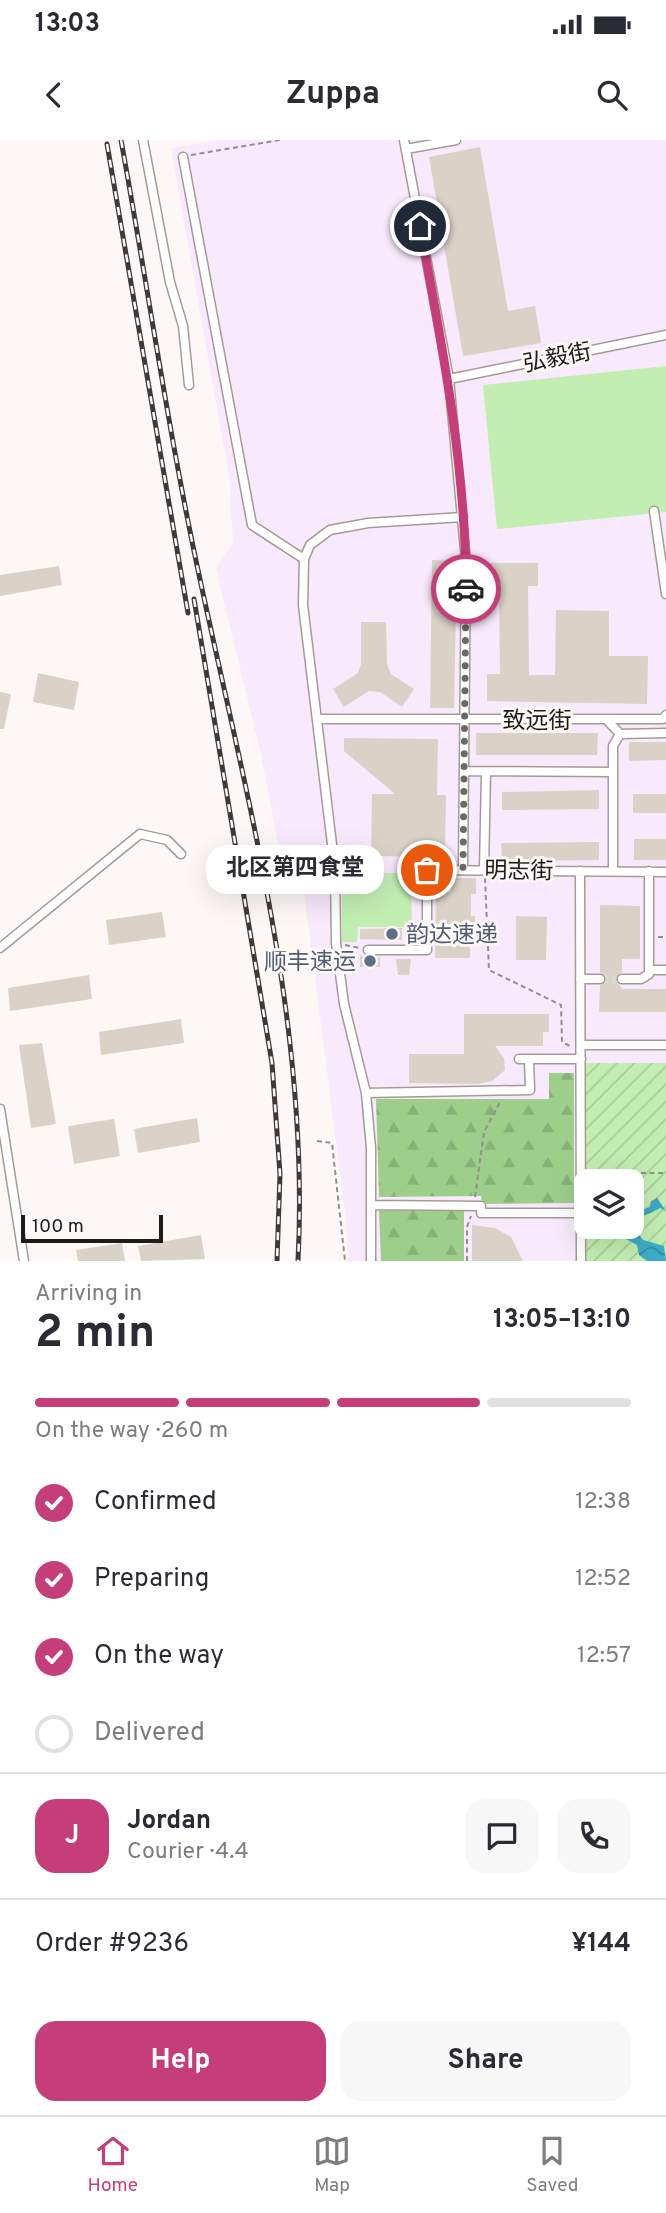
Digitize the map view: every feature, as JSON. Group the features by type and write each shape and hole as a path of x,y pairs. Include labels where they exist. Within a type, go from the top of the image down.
{"street":[{"path":"143,140 170,282 183,326 189,385"},
{"path":"456,140 405,145 449,379 463,517 466,720 463,869"},
{"path":"183,157 252,525 304,559"},
{"name":"弘毅街","path":"449,379 666,335"},
{"path":"654,511 666,594"},
{"path":"371,1261 371,1148 366,1093 344,1004 336,943 332,844 303,605 304,559 310,545 330,530 368,523 463,517"},
{"path":"606,719 663,719 666,715"},
{"name":"致远街","path":"317,719 606,719 620,734"},
{"path":"613,871 613,746 620,734 666,733"},
{"path":"464,771 612,772"},
{"path":"484,870 486,772"},
{"path":"0,948 139,834 167,839 181,854"},
{"name":"明志街","path":"368,950 427,950 427,870 666,872"},
{"path":"580,871 582,1169"},
{"path":"622,979 645,978 650,970 649,871"},
{"path":"650,970 666,970"},
{"path":"580,979 600,979"},
{"path":"654,1045 666,1040"},
{"path":"519,1059 666,1045"},
{"path":"366,1093 501,1094 530,1090 529,1059"},
{"path":"0,1109 24,1261"},
{"path":"371,1205 481,1206 481,1213 574,1213"},
{"path":"581,1239 581,1261"}],"path":[{"path":"183,157 280,140"},
{"path":"484,870 489,971 561,1005 562,1042 580,1052"},
{"path":"336,943 368,950"},
{"path":"467,1261 467,1227 476,1206 476,1182 484,1132 501,1094"},
{"path":"317,1141 332,1143 345,1261"},
{"path":"644,1173 666,1173"}],"shaded area":[{"path":"218,140 666,140 666,1261 348,1261 346,1220 304,892 288,895 262,759 216,569 233,543 229,476 171,148"}],"green space":[{"path":"666,366 666,512 497,529 483,385"},
{"path":"361,873 411,873 412,927 358,927 357,942 342,942 342,884 361,884"},
{"path":"586,1063 666,1063 666,1261 586,1261 586,1239 644,1239 644,1169 586,1169"},
{"path":"549,1073 574,1073 574,1203 482,1204 481,1196 379,1197 376,1099 549,1099"},
{"path":"464,1210 464,1261 381,1261 379,1211"}],"water":[{"path":"657,1198 666,1211 660,1208 644,1216 644,1209 650,1207 651,1201"},
{"path":"626,1239 642,1239 664,1246 666,1261 647,1261 639,1255 637,1245"}],"building":[{"path":"480,147 508,311 535,306 541,343 463,356 429,157"},
{"path":"432,560 457,561 454,708 430,708"},
{"path":"490,563 538,563 538,586 528,586 529,675 555,675 556,610 609,611 609,656 648,656 647,704 487,701 487,674 500,674 499,586 490,586"},
{"path":"59,566 62,585 0,596 0,575"},
{"path":"361,622 386,622 387,664 391,674 414,689 402,707 380,692 369,691 344,707 333,689 358,673 361,664"},
{"path":"38,673 79,682 74,710 33,702"},
{"path":"0,692 11,694 4,729 0,729"},
{"path":"476,733 598,733 597,755 476,755"},
{"path":"344,738 438,739 437,795 446,795 445,857 371,856 372,794 395,794 344,751"},
{"path":"629,742 666,742 666,760 629,761"},
{"path":"599,790 599,809 502,810 502,792"},
{"path":"633,794 666,794 666,813 633,813"},
{"path":"634,839 666,839 666,860 634,860"},
{"path":"599,842 599,860 502,861 501,843"},
{"path":"451,878 476,878 476,894 471,894 471,916 475,916 475,928 470,928 470,958 435,958 436,891 451,892"},
{"path":"600,905 640,906 640,959 622,959 622,972 616,980 622,989 666,989 666,1012 599,1012 600,986 606,980 600,972"},
{"path":"162,912 166,937 109,945 106,920"},
{"path":"516,916 547,917 546,960 516,960"},
{"path":"402,928 402,940 360,939 360,929"},
{"name":"顺丰速运","path":"360,956 380,957 380,967 360,967"},
{"path":"396,959 411,959 409,975 398,975"},
{"path":"89,975 92,999 10,1011 8,988"},
{"path":"464,1014 549,1014 549,1032 543,1032 543,1046 495,1046 504,1058 505,1070 492,1081 478,1084 409,1083 409,1054 464,1054"},
{"path":"181,1019 184,1043 101,1055 99,1032"},
{"path":"42,1043 56,1124 31,1128 19,1045"},
{"path":"197,1118 200,1142 138,1153 134,1129"},
{"path":"114,1119 120,1156 74,1164 68,1126"},
{"path":"472,1225 495,1228 511,1237 523,1261 472,1261"},
{"path":"201,1235 205,1259 141,1261 138,1246"},
{"path":"122,1243 125,1261 78,1261 76,1250"}],"tunnel":[{"path":"600,979 622,979"}],"railway":[{"path":"121,140 189,529 272,920 295,1090 299,1175 298,1261"},
{"path":"107,144 188,613"},
{"path":"194,599 272,1063 280,1174 277,1261"}],"way so far":[{"path":"427,870 463,869 466,589"}],"place":[{"name":"北区第四食堂","path":"427,870"},
{"name":"韵达速递","path":"392,934"},
{"name":"顺丰速运","path":"370,961"}],"route":[{"path":"420,226 449,379 463,517 466,589"}]}
